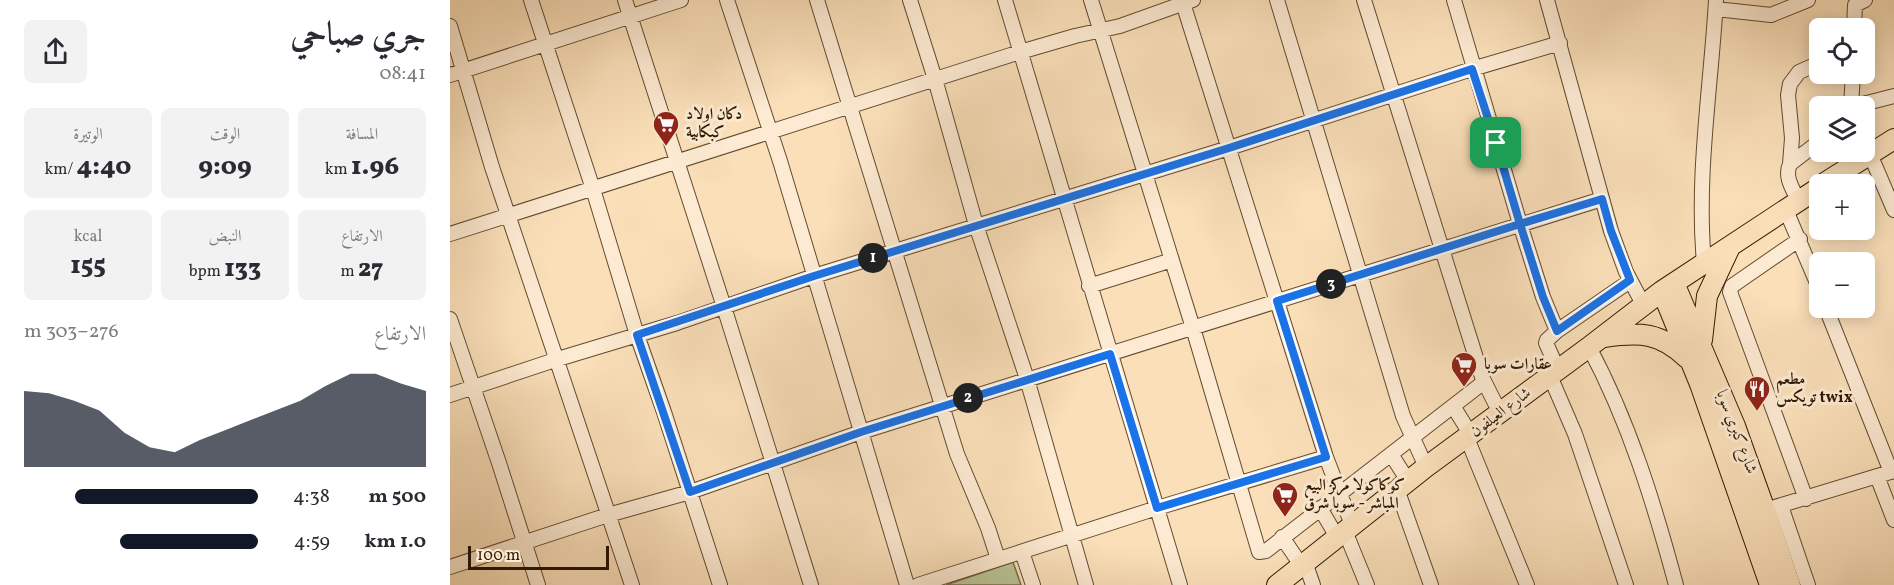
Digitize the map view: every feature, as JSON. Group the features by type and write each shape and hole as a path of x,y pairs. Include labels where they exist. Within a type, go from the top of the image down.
{"highway":[{"name":"شارع العيلفون","path":"1875,151 1894,139"},
{"name":"شارع العيلفون","path":"1839,174 1858,162"},
{"name":"شارع العيلفون","path":"1277,585 1402,485 1668,287 1809,193"},
{"path":"1595,343 1635,335 1660,338 1672,345 1696,353 1707,296 1730,248"},
{"name":"شارع كبري سوبا","path":"1668,287 1696,353 1735,426 1773,508 1790,585"},
{"name":"شارع كبري سوبا","path":"1696,353 1700,384 1770,585"}],"street":[{"path":"531,0 593,189 637,335 720,585"},
{"path":"625,0 811,585"},
{"path":"450,75 681,0"},
{"path":"727,0 780,161 907,585"},
{"path":"818,0 957,454 988,528 998,560"},
{"path":"910,0 976,225 1027,379 1086,585"},
{"path":"1005,0 1180,585"},
{"path":"1091,0 1193,328 1258,550 1264,552 1484,382"},
{"path":"1277,0 1402,416 1426,467"},
{"path":"1364,0 1484,382 1500,413"},
{"path":"1454,0 1472,69 1507,175 1520,224 1543,297 1557,331"},
{"path":"1546,0 1560,43 1611,231 1630,280 1644,306"},
{"path":"1704,263 1701,231 1703,165 1716,4 1771,15 1808,0"},
{"path":"450,234 1020,52 1133,22 1186,1 1229,148 1339,493 1345,531 1367,585"},
{"path":"1855,18 1857,2"},
{"path":"450,26 483,138 632,585"},
{"path":"450,395 814,276 1560,43"},
{"path":"1809,68 1799,72 1790,84 1788,95 1792,138 1788,178 1800,240 1809,262"},
{"path":"1875,101 1894,96"},
{"path":"1790,164 1809,149"},
{"path":"1873,162 1894,210"},
{"path":"450,567 608,515 690,492 942,406 1602,199"},
{"path":"1800,240 1731,286 1730,292 1806,499"},
{"path":"1089,286 1172,260"},
{"path":"1626,585 1554,373 1546,343 1557,331 1630,280"},
{"path":"1808,585 1773,508 1893,472 1830,318"},
{"path":"450,319 526,542 538,585"},
{"path":"1595,343 1635,452 1667,548 1676,585"},
{"path":"1453,406 1469,436 1527,585"},
{"path":"1391,454 1431,585"},
{"path":"918,585 1157,508 1326,457"},
{"path":"1877,476 1894,520"},
{"path":"1320,508 1345,531"},
{"path":"1282,537 1303,564 1313,585"},
{"path":"1022,552 1033,585"}],"green space":[{"path":"1013,562 1021,585 946,585"}],"place":[{"name":"دكان اولاد كبكابية","path":"666,147"},
{"name":"عقارات سوبا","path":"1464,388"},
{"name":"مطعم تويكس twix","path":"1757,412"},
{"name":"كوكاكولا مركز البيع المباشر - سوبا شرق","path":"1285,518"}],"route":[{"path":"1496,143 1472,69 1229,148 814,276 637,335 690,492 861,432 1110,354 1157,508 1326,457 1277,301 1520,224 1543,297 1557,331 1630,280 1621,260 1602,199 1520,224 1496,143"}]}
